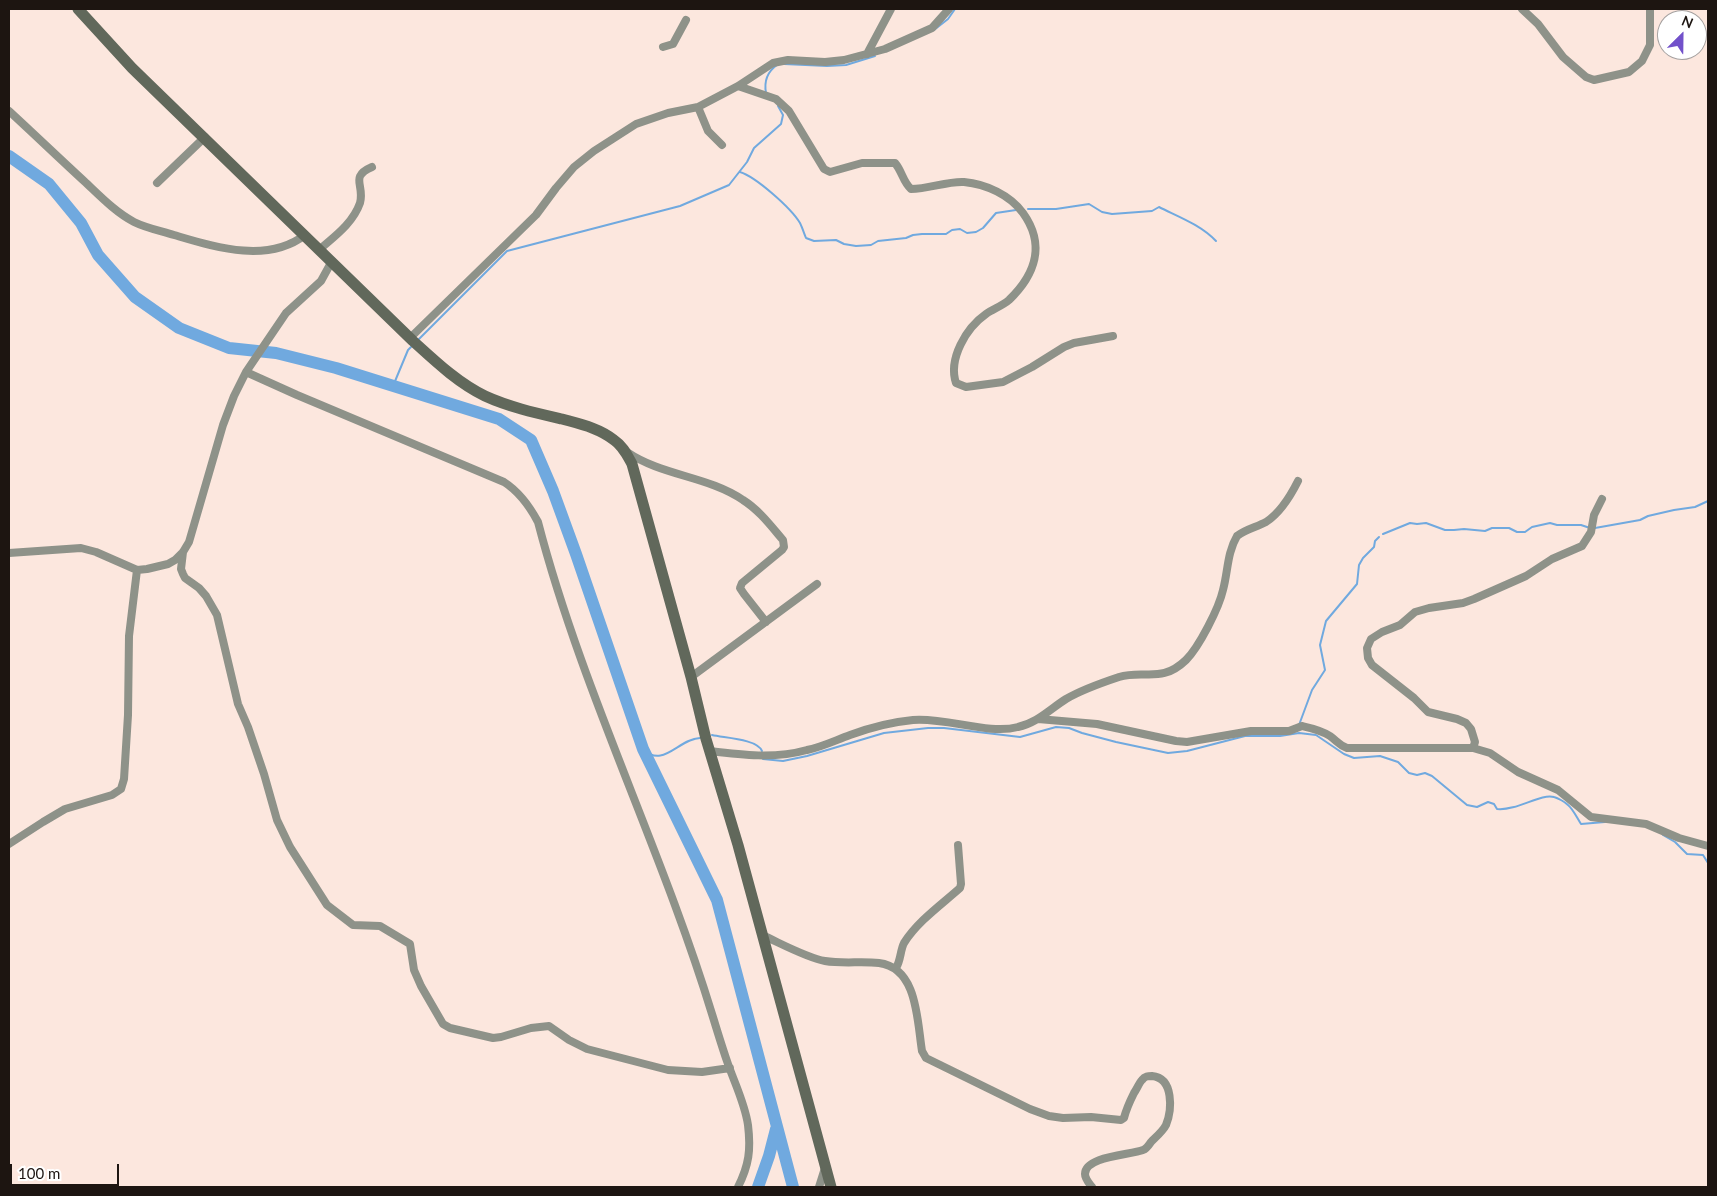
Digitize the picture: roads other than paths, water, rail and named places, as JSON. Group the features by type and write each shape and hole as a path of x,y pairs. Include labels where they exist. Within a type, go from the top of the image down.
{"main road":[{"path":"78,9 132,68 449,373 485,396 603,432 616,440 625,451 632,464 831,1187"}],"street":[{"path":"866,54 892,9"},
{"path":"414,341 536,215 568,174 594,151 636,124 668,113 698,107 738,86 773,63 788,60 825,62 844,60 885,48 932,28 949,9"},
{"path":"1522,9 1538,24 1563,57 1586,76 1594,80 1629,72 1642,61 1650,45 1650,9"},
{"path":"663,46 673,44 686,20"},
{"path":"738,86 776,99 789,111 824,169 830,172 862,163 895,163 899,167 907,185 912,189 964,182 991,189 1005,196 1018,206 1029,221 1035,242 1034,264 1025,282 1007,302 985,315 971,328 962,342 955,360 953,374 956,383 966,387 1003,382 1064,347 1113,336"},
{"path":"698,107 708,131 722,145"},
{"path":"9,111 103,198 134,222 229,250 277,249 294,244 305,235"},
{"path":"157,183 205,137"},
{"path":"320,250 349,224 360,202 359,176 362,171 372,167"},
{"path":"9,553 90,549 137,570 168,564 183,552 189,542 223,425 234,396 247,370 286,313 321,281 332,261"},
{"path":"247,370 297,395 504,482 512,487 533,513 538,522 574,643 601,717 682,922 743,1105 748,1124 748,1162 738,1187"},
{"path":"625,451 638,460 668,472 712,485 743,500 758,511 783,540 784,547 782,550 742,583 740,588 766,622"},
{"path":"710,751 742,755 776,755 808,750 852,734 912,720 1009,729 1038,719 1088,688 1122,676 1167,673 1178,667 1197,646 1220,600 1229,556 1237,536 1266,522 1275,515 1292,492 1298,480"},
{"path":"1473,748 1475,742 1471,729 1466,723 1428,712 1414,698 1372,665 1368,658 1367,648 1371,639 1382,632 1400,625 1415,612 1463,603 1526,576 1552,559 1582,546 1591,532 1594,515 1602,499"},
{"path":"183,552 182,574 206,596 217,615 238,704 264,774 277,820 290,847 327,905 334,912 353,925 380,926 410,944 414,970 443,1024 450,1028 493,1038 531,1028 549,1026 569,1040 587,1049 668,1070 702,1072 730,1068"},
{"path":"9,844 64,810 112,795 121,789 124,779 128,715 129,636 137,570"},
{"path":"691,677 816,584"},
{"path":"1038,719 1097,724 1176,741 1196,741 1251,731 1289,731 1302,726 1322,732 1347,748 1473,748 1490,753 1518,772 1558,790 1591,817 1646,824 1679,838 1708,846"},
{"path":"896,968 899,963 902,947 911,933 960,888 958,845"},
{"path":"762,935 819,960 878,963 896,968 911,988 922,1051 926,1058 1030,1109 1057,1118 1091,1116 1121,1120 1124,1118 1133,1096 1145,1077 1156,1076 1167,1085 1169,1093 1166,1125 1143,1150 1105,1158 1092,1163 1085,1170 1085,1174 1092,1187"},
{"path":"819,1187 825,1166"}],"waterway":[{"path":"934,30 948,19 955,9"},
{"path":"784,64 846,65 875,56"},
{"path":"766,93 765,85 767,78 777,65"},
{"path":"418,340 507,251 680,206 729,185 747,162 754,148 781,124 783,115 778,106"},
{"path":"9,156 49,184 81,223 98,255 135,297 179,328 229,348 276,353 336,368 499,419 531,440 553,491 576,554 643,749 717,900 793,1187"},
{"path":"740,172 764,186 800,223 806,238 814,241 836,240 844,244 856,246 871,245 878,241 906,238 913,235 946,234 952,230 960,229 967,233 976,232 983,228 996,213 1016,210"},
{"path":"1028,209 1056,209 1089,204 1102,212 1112,214 1152,211 1159,207 1197,226 1216,241"},
{"path":"393,386 411,347"},
{"path":"1595,528 1695,507 1708,501"},
{"path":"1383,534 1410,523 1426,523 1445,530 1485,531 1492,528 1509,528 1517,532 1525,532 1532,527 1550,523 1557,525 1581,525 1590,528"},
{"path":"1299,725 1312,690 1325,670 1320,645 1326,621 1357,584 1359,565 1374,547 1375,541 1379,537"},
{"path":"763,759 783,761 807,756 884,733 928,728 944,728 1020,737 1056,727 1069,728 1116,742 1168,753 1187,751 1245,736 1280,736 1299,733 1316,735 1344,754 1354,758 1380,756 1398,762 1409,773 1417,775 1425,773 1432,776 1467,805 1477,807 1488,802 1494,804 1497,809 1505,809 1549,796 1563,801 1570,807 1581,824 1605,822"},
{"path":"712,735 747,741 759,747 762,751"},
{"path":"643,749 650,754 664,755 685,743 700,738"},
{"path":"1663,835 1675,842 1687,854 1703,855 1708,863"},
{"path":"758,1187 776,1129"}]}
